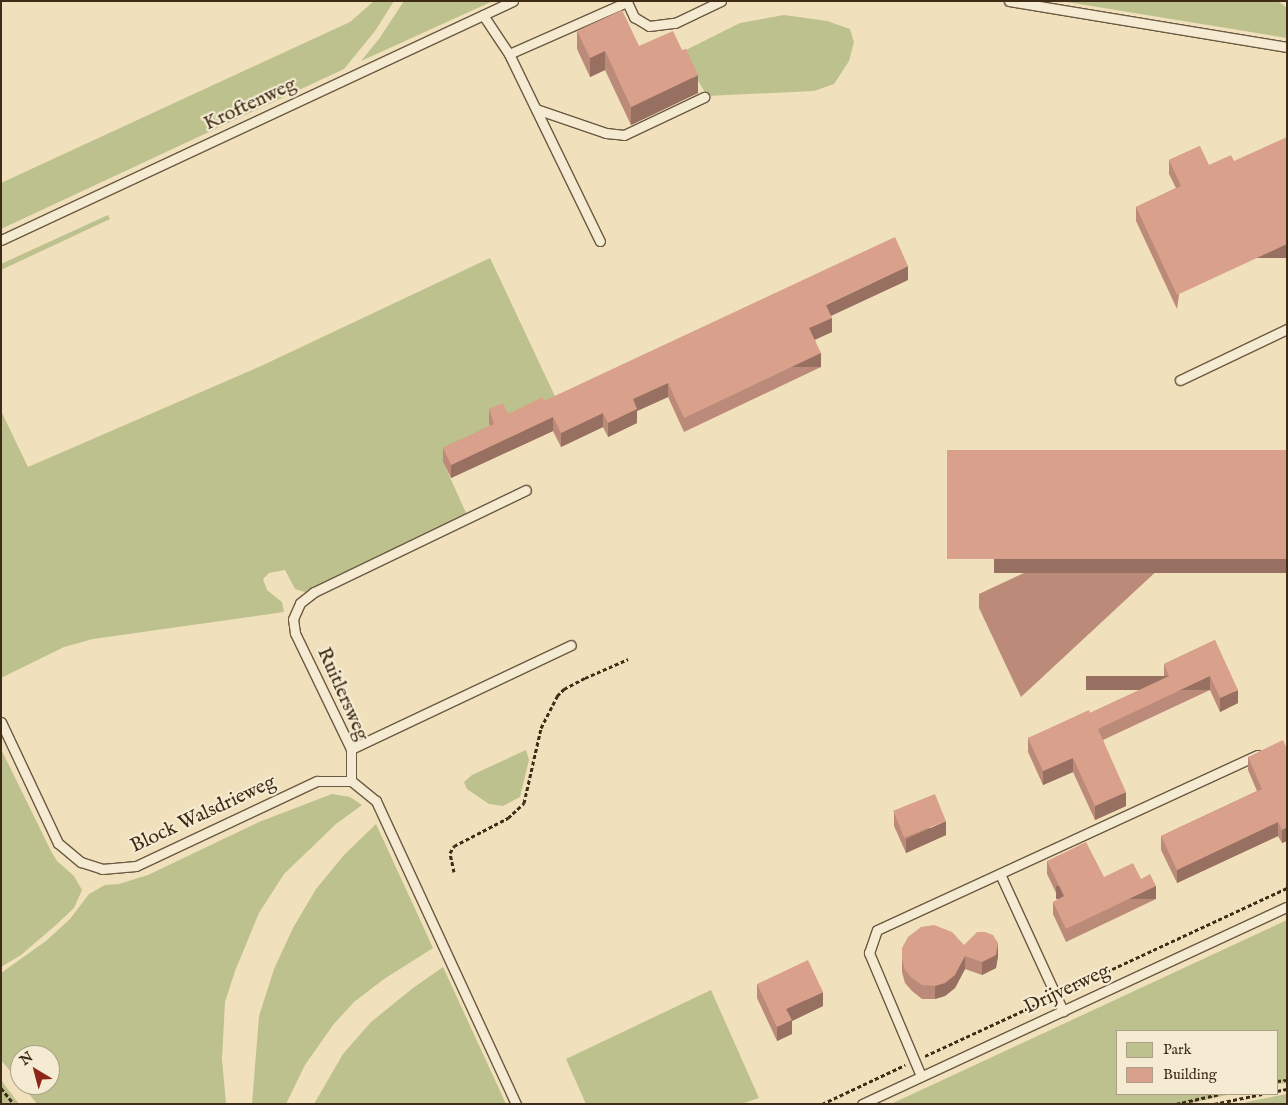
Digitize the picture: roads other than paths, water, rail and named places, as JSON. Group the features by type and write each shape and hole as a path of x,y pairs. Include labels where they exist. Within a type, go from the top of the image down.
{"lane":[{"name":"Kroftenweg","path":"1,240 513,1"},
{"path":"509,54 627,2 634,17 649,26 675,23 721,1"},
{"path":"1009,1 1287,47"},
{"path":"483,15 509,54 600,241"},
{"path":"536,109 606,133 624,135 704,97"},
{"path":"1180,380 1287,329"},
{"name":"Ruitlersweg","path":"351,781 351,749 295,633 293,619 300,603 314,592 526,490"},
{"path":"351,749 571,644"},
{"name":"Block Walsdrieweg","path":"1,722 58,843 81,862 102,869 136,866 317,780 351,781"},
{"path":"921,1076 869,953 877,930 1269,750"},
{"path":"351,781 376,801 516,1104"},
{"path":"1000,874 1063,1010"},
{"name":"Drijverweg","path":"862,1104 1287,907"}]}
